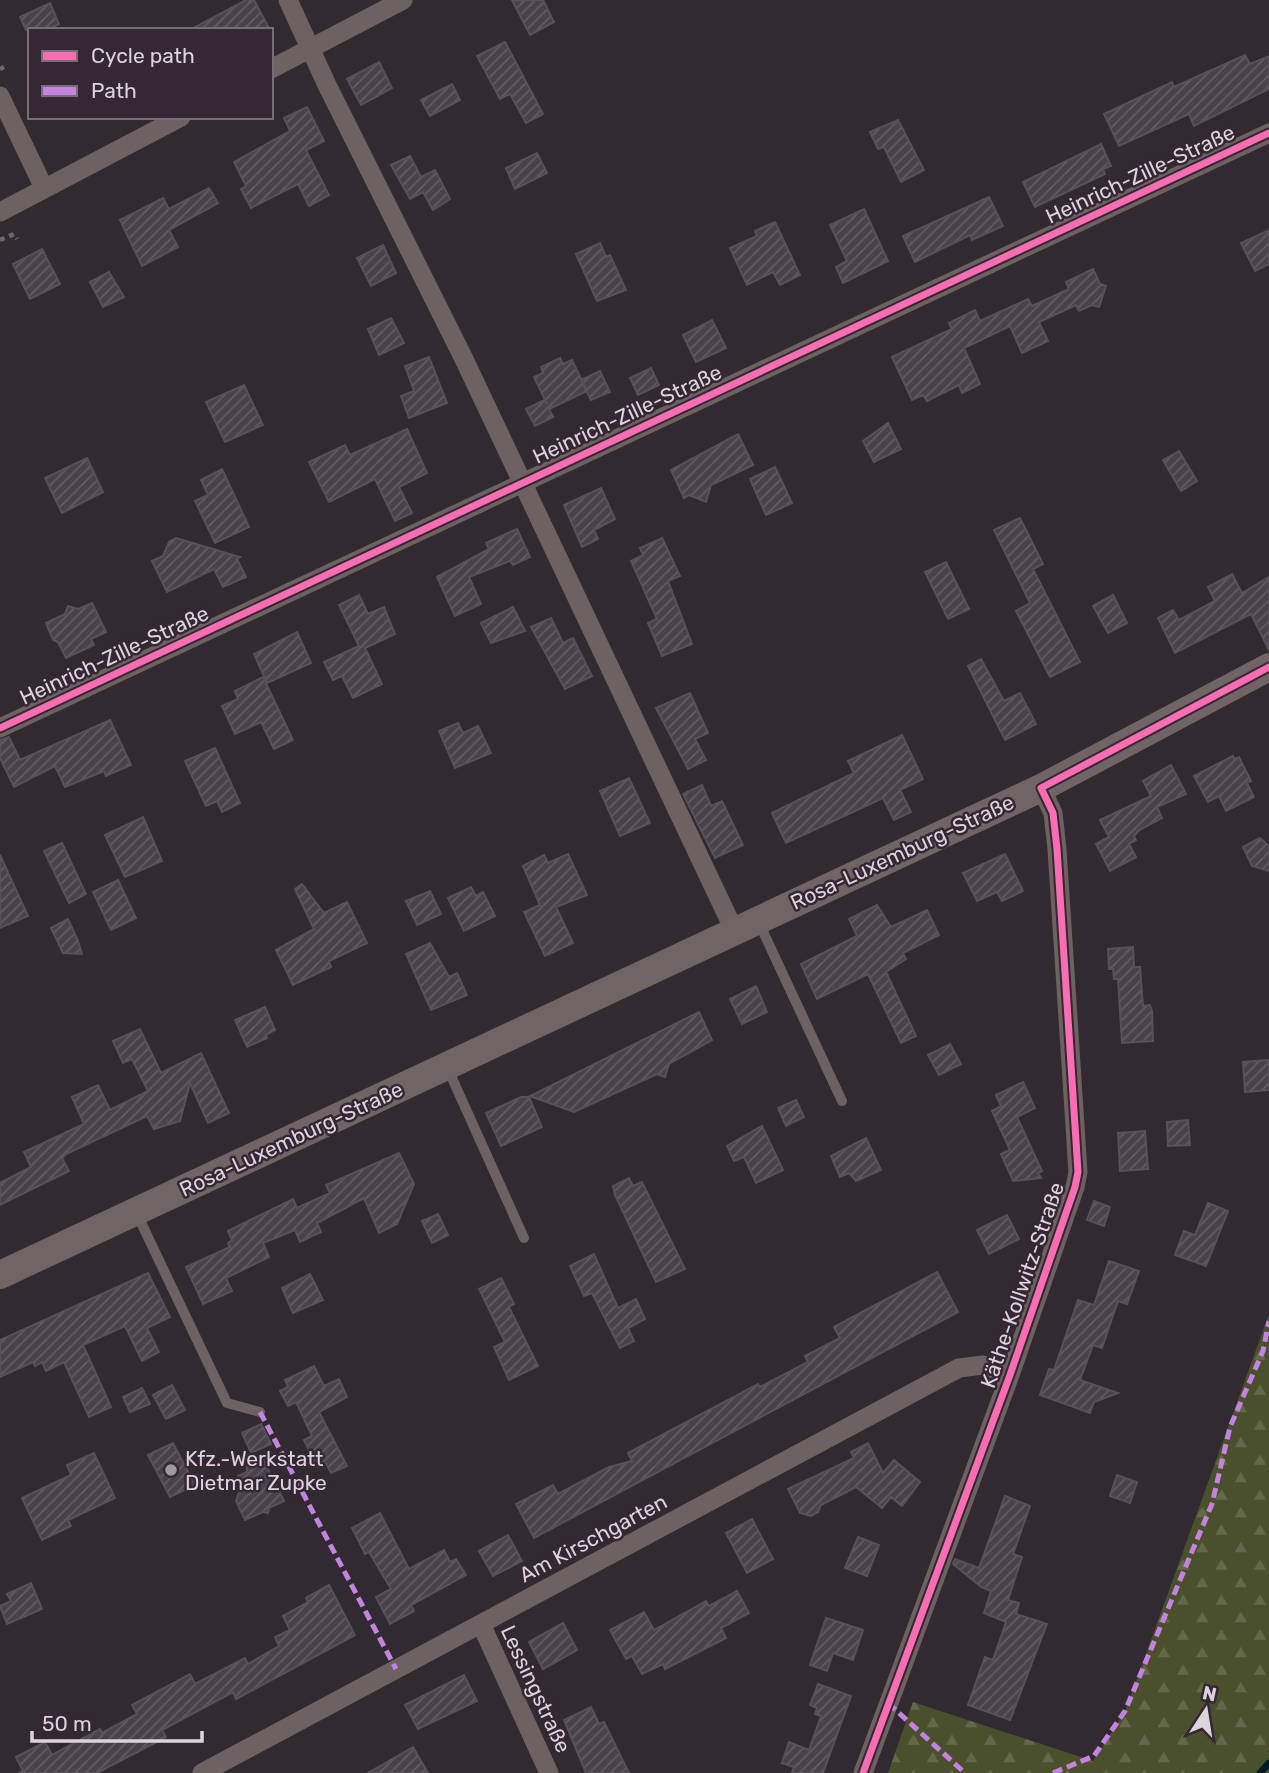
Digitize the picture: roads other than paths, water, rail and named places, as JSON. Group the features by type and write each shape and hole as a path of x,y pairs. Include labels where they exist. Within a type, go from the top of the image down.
{"street":[{"name":"Heinrich-Zille-Straße","path":"288,0 309,49 433,295 523,483 746,924"},
{"path":"273,68 404,0"},
{"path":"0,96 44,188"},
{"path":"0,212 177,119"},
{"name":"Heinrich-Zille-Straße","path":"0,728 1269,133"},
{"name":"Rosa-Luxemburg-Straße","path":"0,1275 1041,788 1269,667"},
{"name":"Käthe-Kollwitz-Straße","path":"863,1773 1010,1375 1078,1172 1057,849 1053,813 1041,788"},
{"name":"Am Kirschgarten","path":"202,1773 959,1368 983,1365 1010,1375"},
{"name":"Lessingstraße","path":"481,1624 549,1773"}],"lane":[{"path":"746,924 842,1101"},
{"path":"447,1066 524,1238"},
{"path":"136,1212 228,1403 260,1412"}],"waterway":[{"path":"1260,1773 1269,1763"}],"place":[{"name":"Kfz.-Werkstatt Dietmar Zupke","path":"171,1470"}]}
